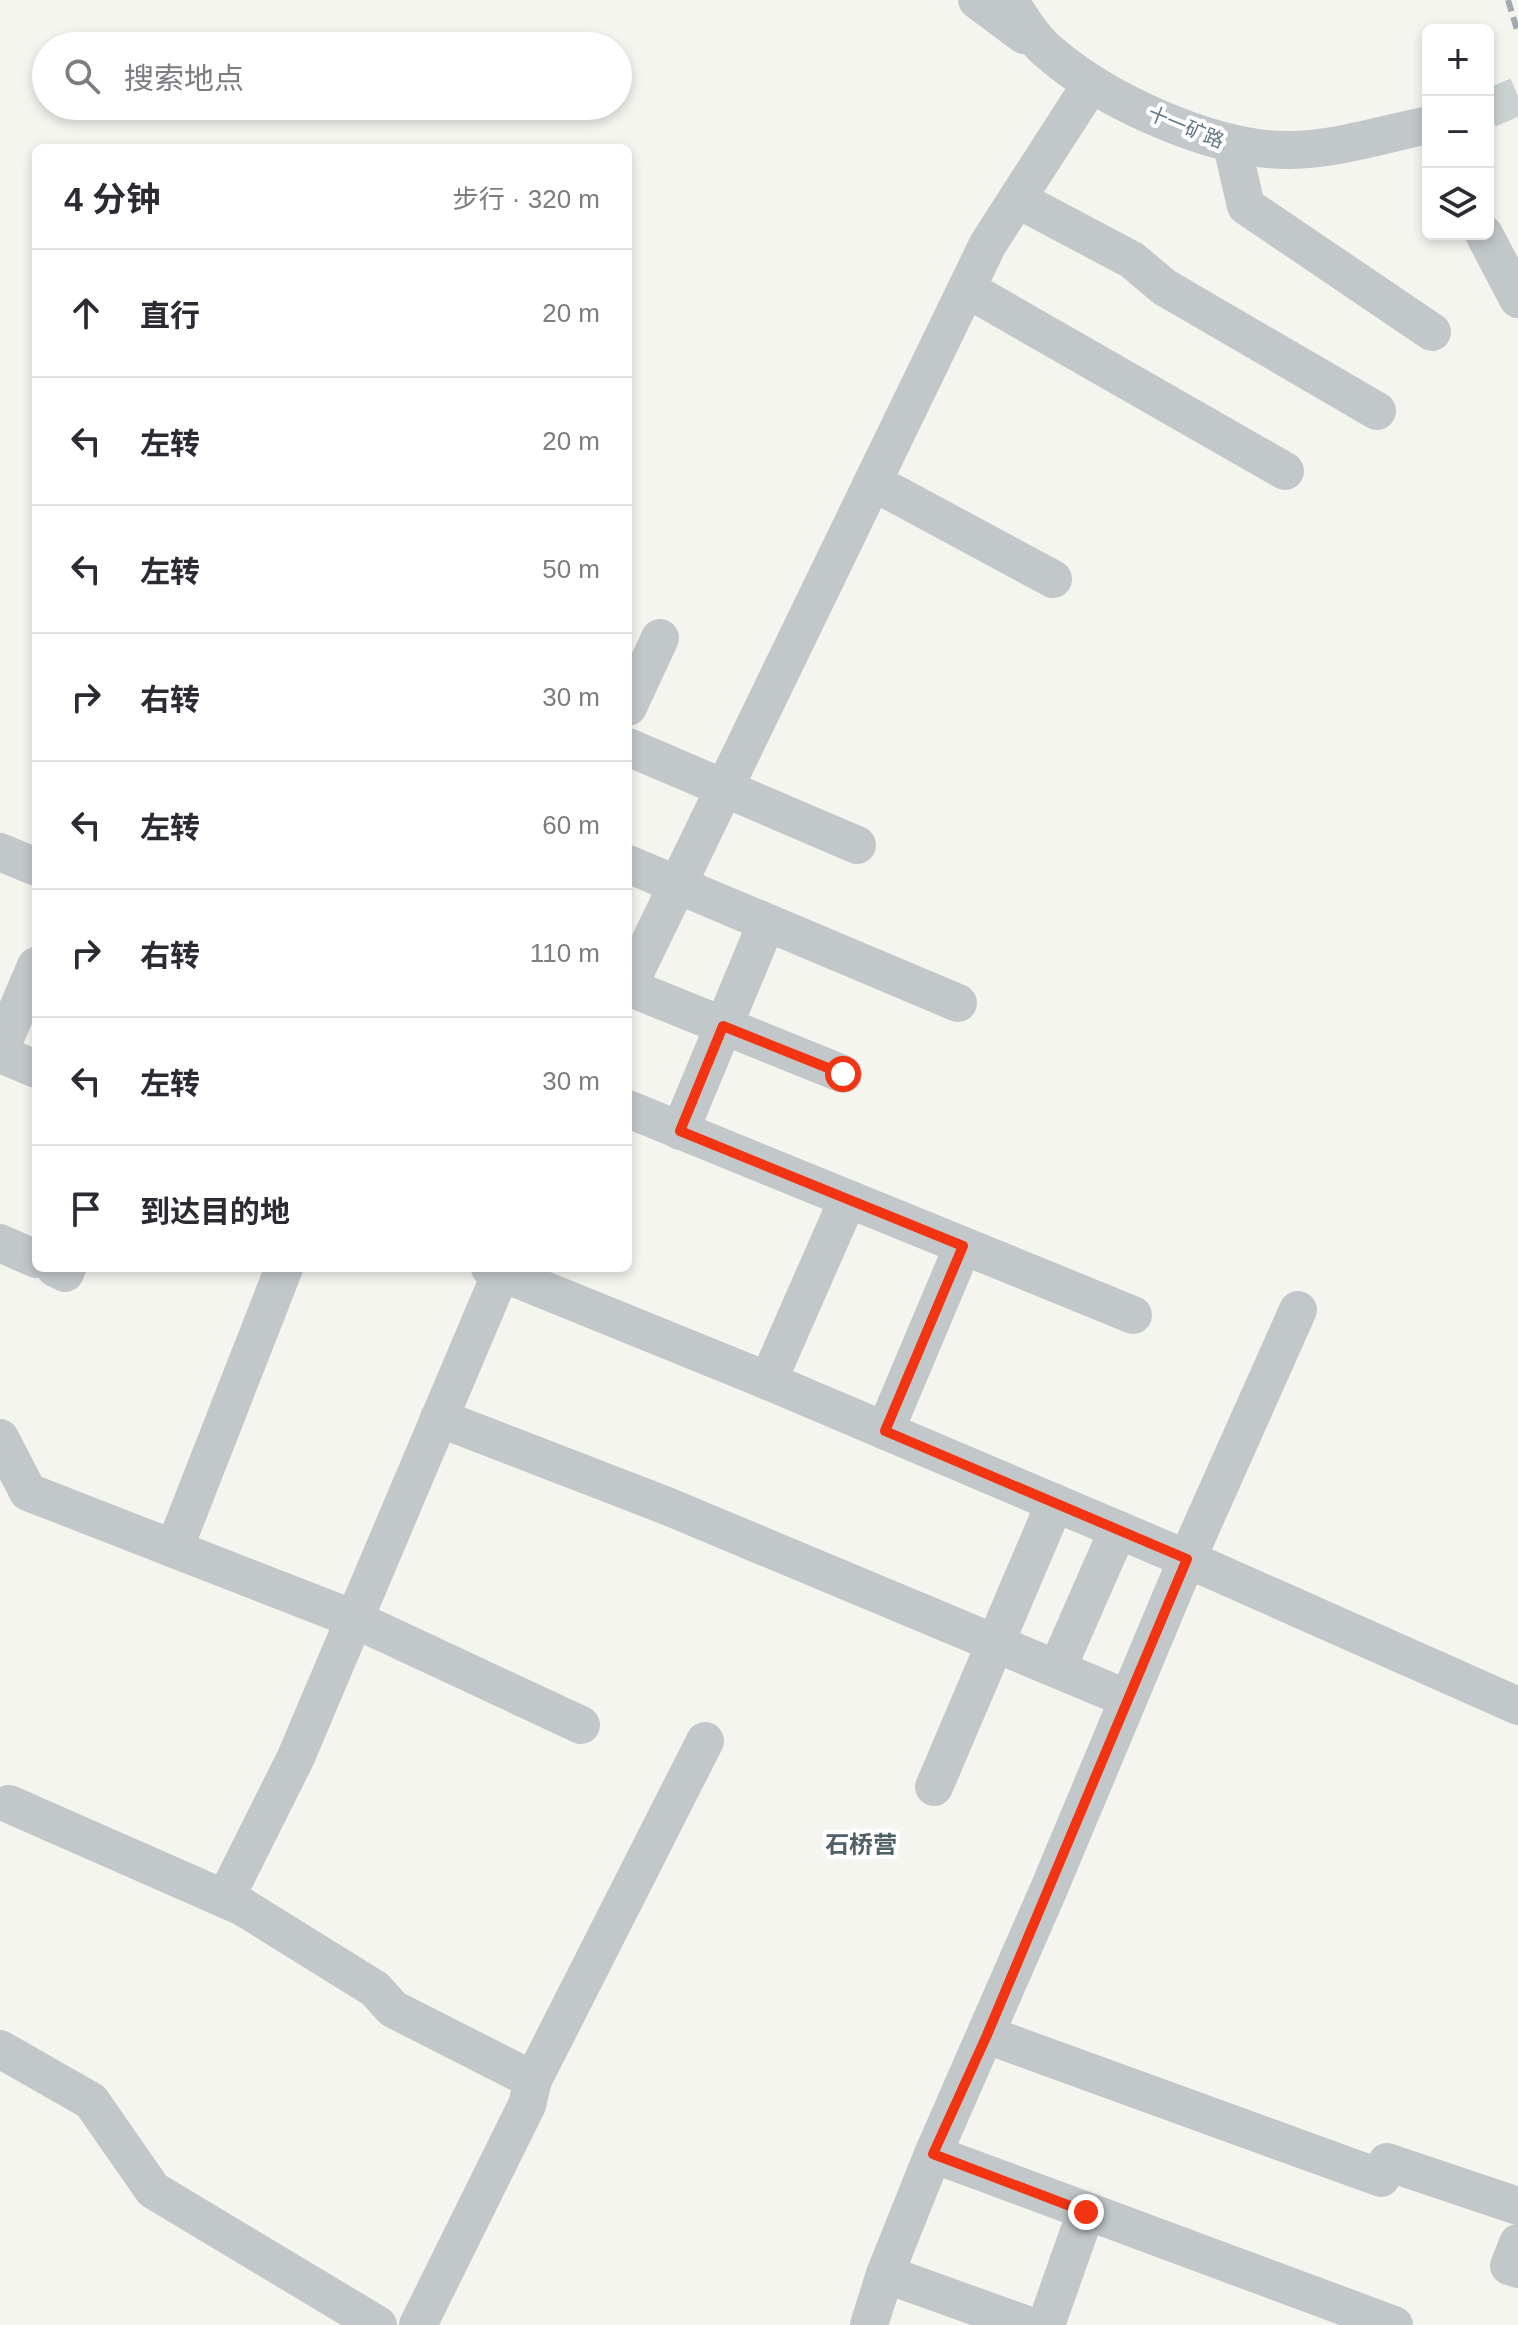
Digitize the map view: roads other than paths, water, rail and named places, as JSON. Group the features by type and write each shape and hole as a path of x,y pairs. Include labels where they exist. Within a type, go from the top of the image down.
{"street":[{"path":"977,0 1047,52"},
{"path":"1010,0 1019,17 1047,52"},
{"name":"十一矿路","path":"1047,52 1091,84 1169,123 1232,145 1291,150 1422,126"},
{"path":"632,979 988,244 1091,84"},
{"path":"1232,145 1246,206 1432,332"},
{"path":"1017,199 1132,260 1164,287 1377,411"},
{"path":"1487,240 1518,299"},
{"path":"967,289 1285,471"},
{"path":"873,482 1053,579"},
{"path":"632,698 660,638"},
{"path":"632,749 857,845"},
{"path":"0,852 32,865"},
{"path":"632,866 958,1003"},
{"path":"680,1131 766,924"},
{"path":"32,976 0,1052 32,1067"},
{"path":"632,989 843,1074"},
{"path":"632,1111 1133,1315"},
{"path":"768,1381 848,1199"},
{"path":"0,1243 32,1257"},
{"path":"885,1431 963,1246"},
{"path":"174,1549 282,1272"},
{"path":"225,1899 296,1757 497,1272"},
{"path":"503,1272 1187,1559 1518,1706"},
{"path":"869,2325 885,2274 933,2154 987,2035 1187,1559 1298,1310"},
{"path":"439,1418 667,1506 1128,1699"},
{"path":"0,1438 28,1492 354,1619 581,1725"},
{"path":"934,1787 1055,1503"},
{"path":"1057,1669 1118,1530"},
{"path":"418,2325 527,2105 533,2080 705,1741"},
{"path":"9,1804 243,1907 375,1989 393,2009 533,2080"},
{"path":"987,2035 1381,2178 1387,2162 1518,2206"},
{"path":"0,2049 91,2101 153,2190 378,2325"},
{"path":"933,2154 1086,2212 1331,2314 1394,2325"},
{"path":"1046,2325 1086,2212"},
{"path":"1518,2243 1509,2266 1518,2269"},
{"path":"885,2274 1027,2325"}],"tunnel":[{"path":"1494,106 1518,96"}],"railway":[{"path":"1508,0 1518,33"}],"district":[{"name":"石桥营","path":"861,1845"}]}
